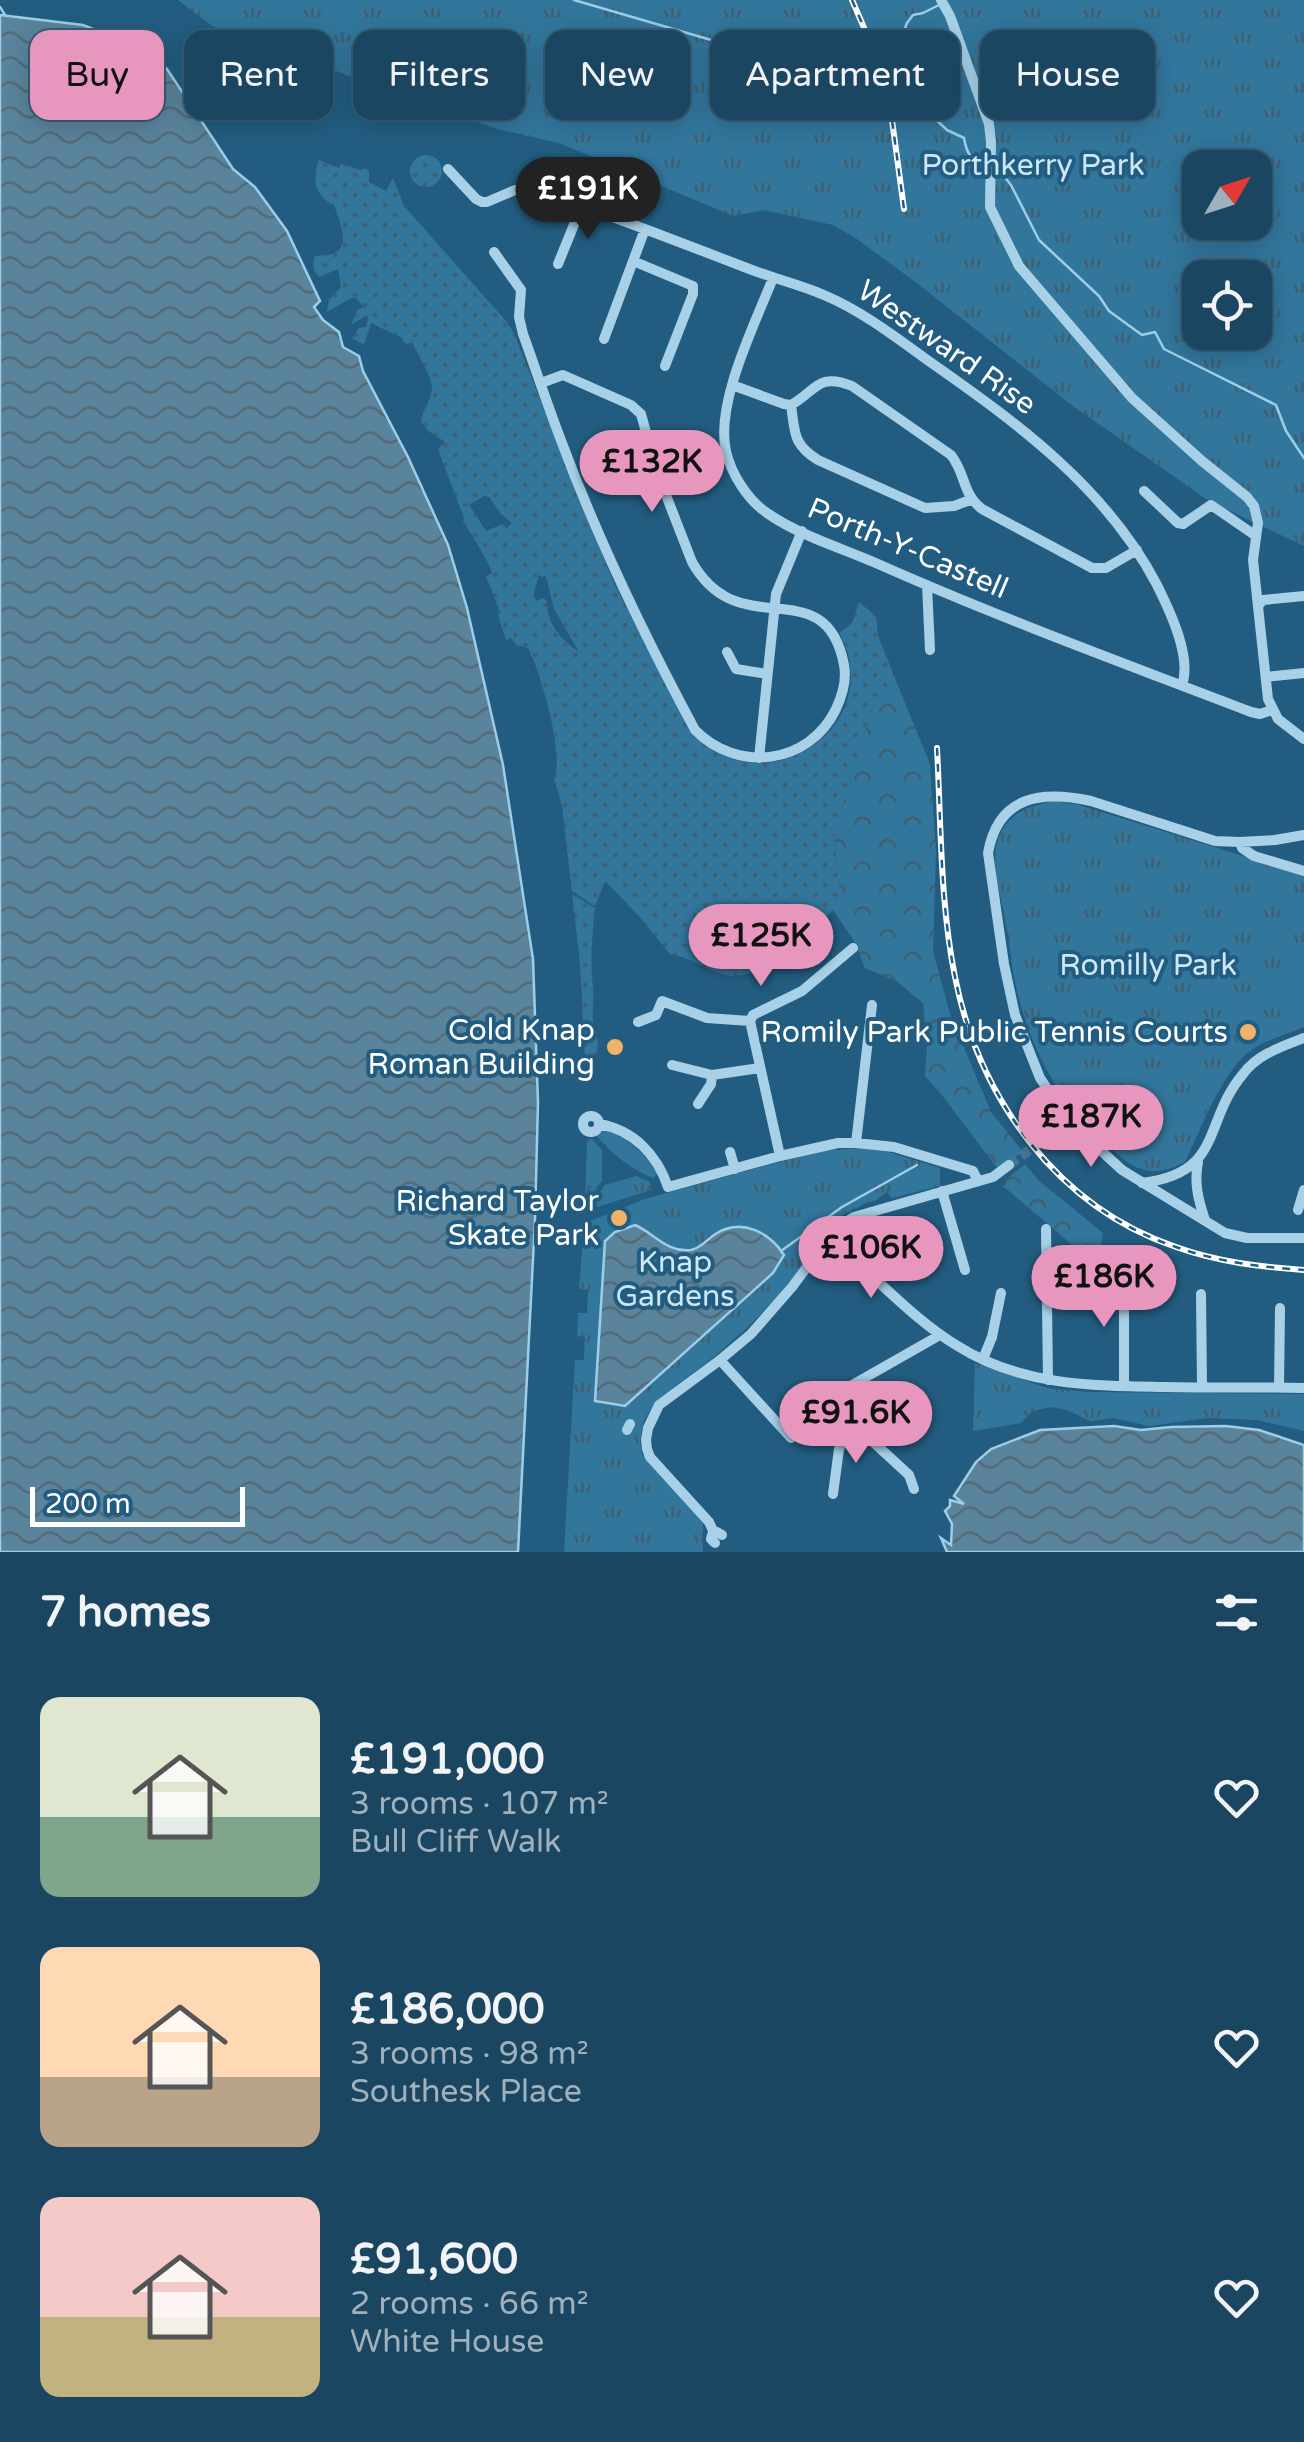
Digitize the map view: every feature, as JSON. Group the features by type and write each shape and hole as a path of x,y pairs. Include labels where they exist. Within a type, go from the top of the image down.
{"street":[{"path":"943,4 989,124 990,206 1019,266 1132,398 1248,497 1258,515 1254,560 1268,699 1286,727 1304,739"},
{"path":"448,169 464,186 474,176"},
{"name":"Westward Rise","path":"464,186 476,199 487,202 515,190 540,190 822,294 927,359 1026,430 1115,520 1137,550 1173,620 1186,665 1182,686"},
{"path":"558,264 582,205"},
{"path":"604,339 645,229"},
{"path":"494,252 522,290 519,317 541,383 620,582 695,730 718,749 739,757 759,758 790,753 817,736 838,706 845,675 833,636 806,612 729,598 711,588 698,574 658,474 640,414 631,405 563,375 541,383"},
{"path":"633,261 693,286 665,366"},
{"path":"658,474 726,454 724,420 732,385 773,278"},
{"path":"732,385 784,404 792,404 818,384 842,382 852,386 950,456 961,470 970,500 998,518 1092,568 1106,568 1137,550"},
{"path":"792,404 797,440 818,460 924,508 954,506 970,500"},
{"name":"Porth-Y-Castell","path":"726,454 756,503 802,532 1182,686 1251,712 1272,710"},
{"path":"1144,491 1178,523 1183,524 1211,505 1256,536"},
{"path":"759,758 773,608 802,532"},
{"path":"927,585 930,650"},
{"path":"1259,605 1262,600 1304,596"},
{"path":"727,652 736,669 768,674"},
{"path":"1266,677 1304,673"},
{"path":"1304,835 1275,840 1215,841 1070,796 1033,798 1019,803 999,820 988,853 1015,1015 1040,1078 1069,1121 1122,1170 1224,1232 1247,1238 1304,1238"},
{"path":"1240,842 1254,856 1304,871"},
{"path":"780,1156 750,1020 753,1014 802,991 853,948"},
{"path":"638,1022 656,1015 662,1001 708,1018 750,1020"},
{"path":"856,1142 872,1005"},
{"path":"1205,1221 1195,1176 1230,1094 1244,1072 1262,1056 1304,1038"},
{"path":"672,1065 712,1075 760,1068"},
{"path":"698,1104 711,1084 712,1075"},
{"path":"1039,1143 1069,1121"},
{"path":"599,1124 638,1141 654,1158 668,1187 821,1146 856,1142 894,1147 973,1172 978,1181"},
{"path":"730,1152 735,1169"},
{"path":"1141,1183 1171,1178 1198,1162"},
{"path":"714,1533 709,1522 650,1457 646,1440 659,1405 720,1360 769,1315 819,1250 838,1241 844,1223 854,1216 993,1177 1009,1165"},
{"path":"954,1166 948,1190 965,1270"},
{"path":"1298,1210 1304,1190"},
{"path":"1046,1229 1048,1380"},
{"path":"838,1241 940,1335 1008,1369 1090,1386 1304,1388"},
{"path":"1124,1274 1124,1386"},
{"path":"983,1358 1001,1293"},
{"path":"1201,1294 1202,1388"},
{"path":"1279,1388 1280,1308"},
{"path":"720,1360 791,1438 813,1408 940,1335"},
{"path":"836,1394 858,1428 910,1475 914,1489"},
{"path":"834,1494 839,1449 858,1428"}],"green space":[{"name":"Porthkerry Park","path":"178,0 1304,0 1304,546 1209,501 1073,406 918,284 833,225 764,210 733,216 559,143 471,120 525,120 525,30 353,30 353,78 333,70 333,30 224,30 212,26"},
{"path":"426,155 437,160 442,171 437,182 426,187 415,182 410,171 415,160"},
{"path":"319,160 338,168 342,164 366,168 369,182 386,191 393,178 404,206 514,333 614,583 690,732 720,754 752,763 784,760 812,747 834,726 848,698 850,667 839,633 852,623 859,602 876,616 878,636 894,676 872,710 834,834 839,888 833,910 794,947 751,973 718,973 670,954 606,882 595,906 572,891 562,806 554,778 554,733 539,674 528,648 511,638 506,640 486,576 492,573 463,521 438,449 445,442 421,422 432,384 412,342 405,345 402,338 371,323 364,345 352,338 368,319 367,315 351,325 357,310 364,307 356,298 327,312 329,300 341,287 338,269 319,277 314,259 338,251 343,239 334,205 316,186","holes":["484,496 512,523 507,528 503,524 486,531 469,505","539,575 546,576 554,609 579,652 556,630 547,601 536,601 534,592"]},
{"path":"894,676 930,764 936,853 933,951 950,1014 991,1112 1023,1152 997,1168 925,1076 923,1003 896,981 865,968 854,941 833,910 839,888 834,834 872,710"},
{"name":"Romilly Park","path":"1053,801 1079,805 1304,875 1304,1027 1265,1042 1242,1058 1214,1100 1185,1162 1172,1168 1151,1171 1132,1165 1088,1126 1048,1072 1022,1010 997,878 996,846 1003,828 1015,816"},
{"path":"572,894 595,908 593,1020 598,1047 594,1057 585,1059 580,963"},
{"path":"1304,978 1304,1022 1291,1027 1276,988"},
{"path":"605,1130 635,1147 657,1174 653,1178 645,1175 615,1155 597,1136"},
{"path":"587,1139 602,1150 602,1181 585,1203"},
{"name":"Knap Gardens","path":"859,1148 888,1152 940,1168 940,1186 892,1198 887,1192 839,1217 780,1294 715,1356 657,1400 644,1420 642,1454 703,1523 703,1552 564,1552 575,1360 584,1360 585,1337 577,1336 578,1313 587,1313 588,1290 579,1289 584,1226 645,1199 821,1151"},
{"path":"1025,1164 1038,1180 1103,1233 1099,1257 1071,1244 1003,1186"},
{"path":"636,1176 650,1182 651,1190 589,1207 605,1185"},
{"name":"Richard Taylor Skate Park","path":"645,1199 650,1213 594,1236 588,1222"},
{"path":"975,1363 1047,1388 1088,1392 1304,1394 1304,1431 1257,1420 1208,1418 1149,1426 1113,1418 1090,1421 1051,1407 1033,1411 1021,1423 973,1431"}],"water":[{"path":"0,15 96,30 30,30 30,120 164,120 164,67 167,69 184,95 184,120 201,120 233,169 255,187 287,231 320,301 314,307 339,332 343,347 359,356 448,545 467,608 503,765 533,959 538,1102 518,1552 0,1552"},
{"path":"635,1225 668,1246 682,1250 698,1247 727,1229 746,1228 764,1234 784,1255 773,1273 625,1406 595,1401 605,1241 615,1232"},
{"path":"1114,1426 1141,1430 1226,1426 1259,1430 1304,1445 1304,1552 947,1552 941,1538 951,1545 952,1524 945,1511 950,1500 964,1504 954,1496 976,1462 991,1449 1040,1430"}],"waterway":[{"path":"574,0 710,40"},
{"path":"904,30 913,15 939,5"},
{"path":"0,7 5,15"},
{"path":"936,120 964,138 971,157 987,169"},
{"path":"994,172 1003,175 1011,185 1039,240 1099,296 1109,311 1142,335 1155,332 1164,349 1276,405 1286,431 1304,458"},
{"path":"781,1251 842,1207 917,1165"}],"tunnel":[{"path":"1009,1165 1039,1143"}],"railway":[{"path":"852,0 878,60 889,98 904,209"},
{"path":"937,748 944,892 955,977 983,1065 1030,1142 1060,1176 1133,1229 1208,1256 1304,1270"}],"place":[{"name":"Romily Park Public Tennis Courts","path":"1248,1032"},
{"name":"Cold Knap Roman Building","path":"615,1047"},
{"name":"Richard Taylor Skate Park","path":"619,1218"}]}
